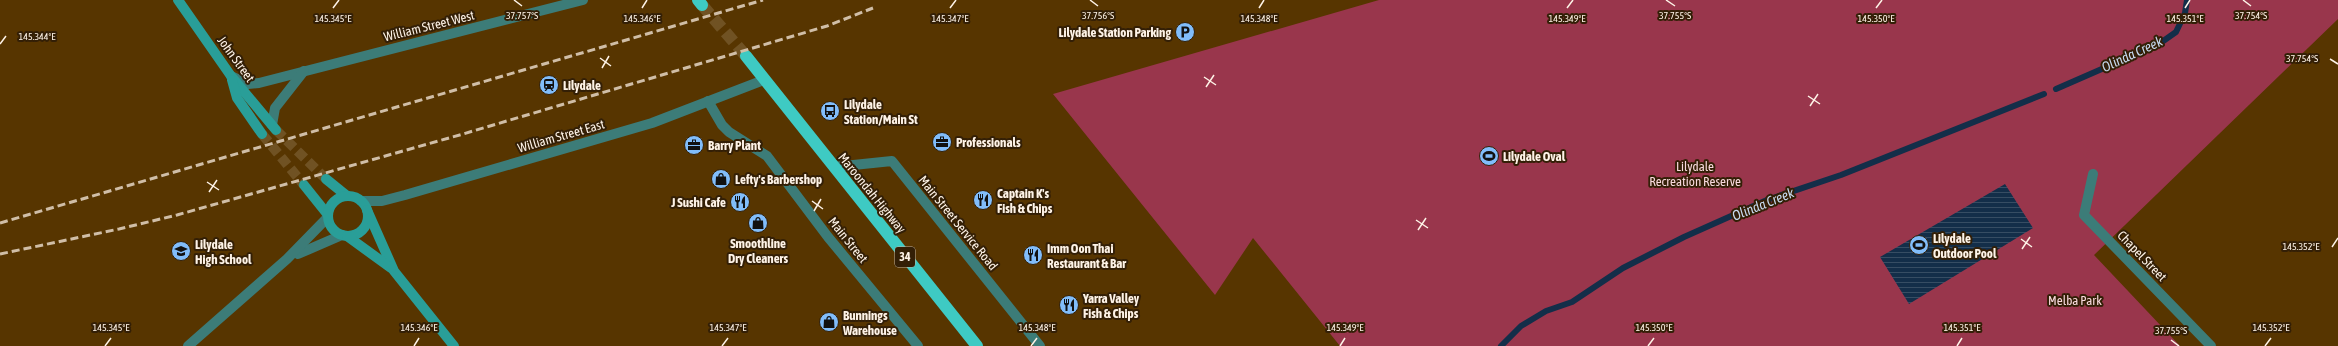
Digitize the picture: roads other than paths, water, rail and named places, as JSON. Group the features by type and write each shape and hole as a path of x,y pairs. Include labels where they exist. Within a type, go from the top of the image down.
{"highway":[{"name":"Maroondah Highway","path":"746,56 977,346"}],"main road":[{"name":"John Street","path":"178,0 231,76 274,128"},
{"path":"231,76 237,98 262,134"},
{"path":"326,179 347,196 361,201 367,210 394,271 454,346"},
{"path":"304,185 328,216 332,228 345,235 394,271"},
{"path":"328,216 336,200 347,196"},
{"path":"345,235 358,234 365,227 367,210"}],"street":[{"name":"William Street West","path":"231,76 252,84 583,0"},
{"path":"274,128 275,108 304,71"},
{"name":"William Street East","path":"361,201 382,201 405,195 652,123 764,80"},
{"name":"Main Street","path":"708,101 722,125 729,132 767,156 828,236 918,346"},
{"name":"Main Street Service Road","path":"834,167 892,161 1040,346"},
{"name":"Chapel Street","path":"2093,174 2084,215 2211,346"},
{"path":"188,346 287,259 328,216"},
{"path":"287,259 313,246 345,235"}],"water":[{"path":"2005,184 2033,228 1909,304 1880,257"}],"waterway":[{"name":"Olinda Creek","path":"2056,89 2159,44 2176,32 2185,13 2187,0"},
{"name":"Olinda Creek","path":"1501,346 1521,326 1546,311 1572,302 1623,268 1684,237 1767,200 1841,175 2044,94"}],"tunnel":[{"path":"702,5 746,56"},
{"path":"276,130 326,179"},
{"path":"262,134 304,185"}],"railway":[{"path":"0,223 763,0"},
{"path":"0,254 177,215 463,134 827,26 873,8"}],"place":[{"name":"Lilydale Station Parking","path":"1185,32"},
{"name":"Lilydale","path":"549,85"},
{"name":"Lilydale Station/Main St","path":"830,111"},
{"name":"Professionals","path":"942,142"},
{"name":"Barry Plant","path":"694,145"},
{"name":"Lilydale Oval","path":"1489,156"},
{"name":"Lefty's Barbershop","path":"721,179"},
{"name":"Captain K's Fish & Chips","path":"983,200"},
{"name":"J Sushi Cafe","path":"740,202"},
{"name":"Smoothline Dry Cleaners","path":"758,223"},
{"name":"Lilydale Outdoor Pool","path":"1919,245"},
{"name":"Lilydale High School","path":"181,251"},
{"name":"Imm Oon Thai Restaurant & Bar","path":"1033,255"},
{"name":"Yarra Valley Fish & Chips","path":"1069,305"},
{"name":"Bunnings Warehouse","path":"829,322"}],"park label":[{"name":"Lilydale Recreation Reserve","path":"1695,174"},
{"name":"Melba Park","path":"2075,300"}]}
